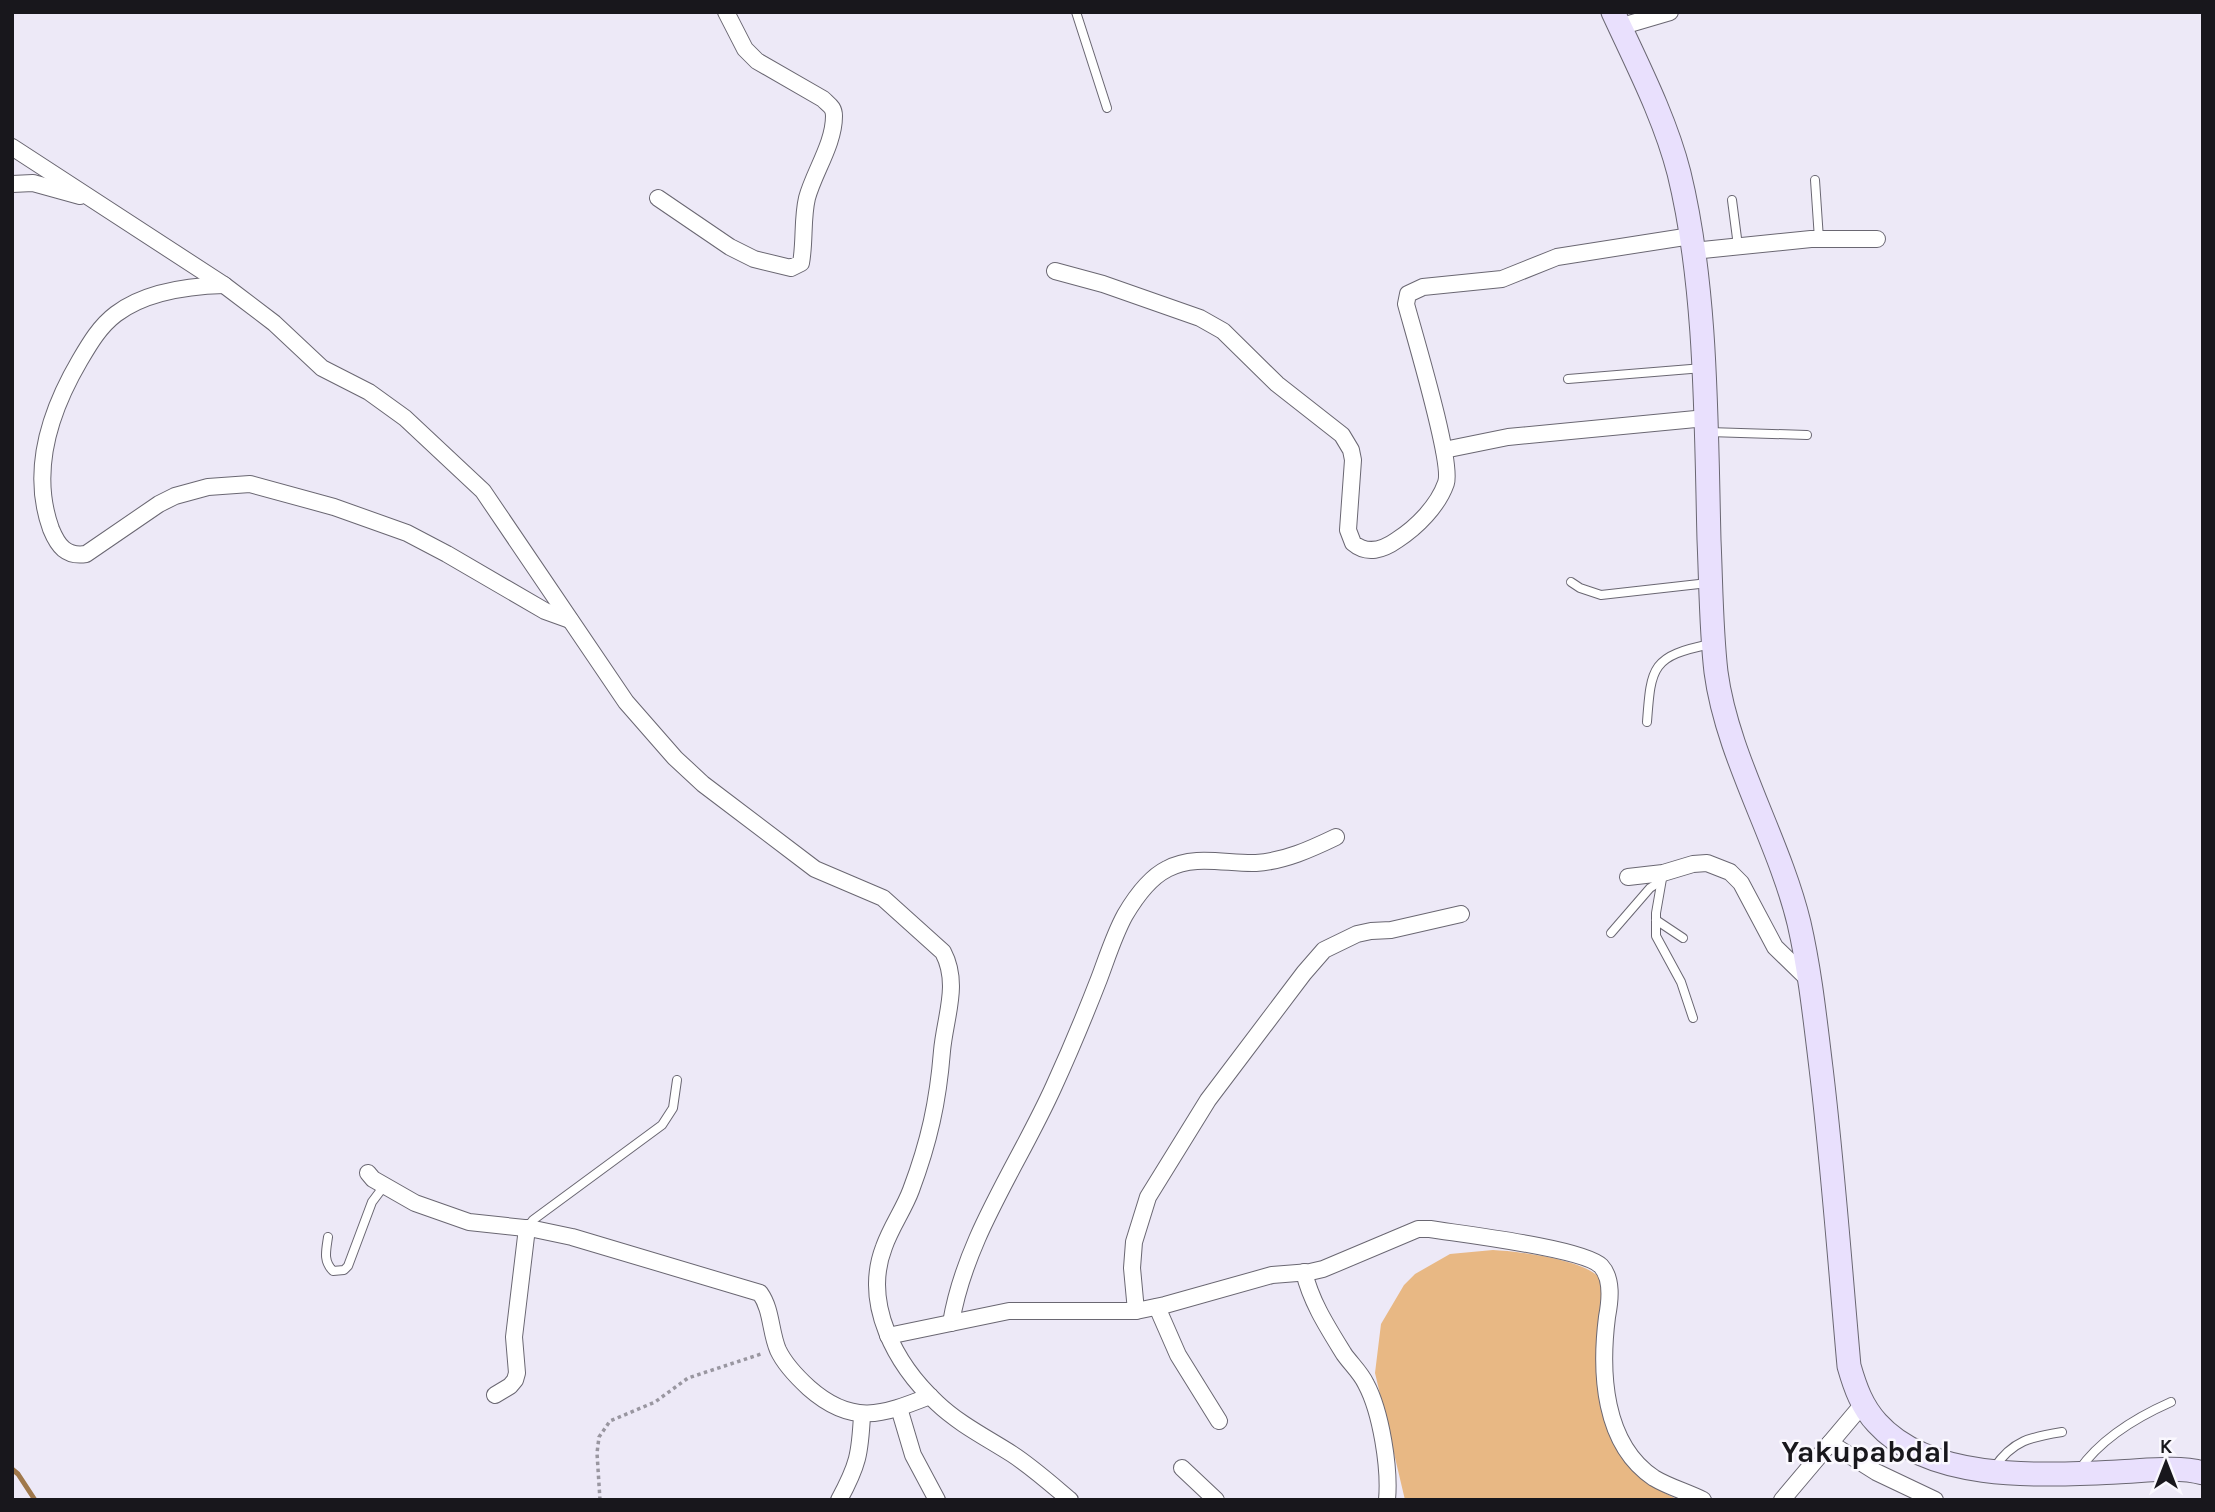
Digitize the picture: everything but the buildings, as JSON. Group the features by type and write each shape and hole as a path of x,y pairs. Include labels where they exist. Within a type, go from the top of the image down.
{"street":[{"path":"658,198 730,247 754,259 791,268 801,263 804,211 812,182 827,146 834,113 832,107 823,99 757,61 745,49 726,12"},
{"path":"1670,12 1616,20 1670,142 1679,173 1692,244 1703,368 1717,676 1734,743 1772,842 1797,918 1810,981 1833,1169 1849,1366 1863,1404 1877,1424 1898,1441 1924,1455 1955,1465 1992,1471 2077,1473 2159,1470 2203,1473"},
{"path":"12,147 224,285 274,323 322,368 390,406 469,476 498,511 633,710 675,758 703,784 815,869 883,898 943,952 948,961 952,985 935,1112 910,1191 880,1259 878,1299 888,1336 912,1375 930,1396 962,1422 1015,1456 1070,1500"},
{"path":"12,184 33,183 92,200"},
{"path":"1055,271 1103,284 1214,325 1277,384 1342,435 1351,450 1353,460 1348,530 1353,543 1367,551 1387,547 1414,527 1431,509 1447,481 1444,450 1406,304 1408,294 1423,288 1502,279 1557,257 1692,244 1738,246 1819,239 1877,239"},
{"path":"224,285 202,286 156,296 136,302 118,312 103,325 75,368 54,410 42,472 48,519 56,541 65,552 74,555 86,554 175,496 208,487 250,484 334,507 407,533 545,611 570,620"},
{"path":"1444,450 1521,436 1706,425"},
{"path":"951,1323 958,1289 969,1257 1054,1086 1117,933 1138,895 1151,880 1168,868 1206,861 1257,863 1281,859 1305,852 1336,837"},
{"path":"1628,877 1662,877 1693,864 1707,863 1730,872 1741,883 1775,947 1810,981"},
{"path":"1136,1311 1132,1268 1134,1242 1142,1211 1152,1189 1208,1100 1311,965 1324,950 1357,934 1391,930 1461,914"},
{"path":"368,1173 384,1186 415,1203 469,1222 527,1228 572,1237 760,1293 770,1311 778,1349 787,1365 817,1394 849,1413 862,1415 899,1408 930,1396"},
{"path":"495,1395 510,1386 517,1373 514,1337 527,1228"},
{"path":"888,1336 1009,1311 1136,1311 1157,1307 1272,1275 1323,1269 1418,1229 1523,1243 1590,1259 1601,1266 1607,1276 1610,1292 1604,1351 1606,1389 1622,1444 1653,1477 1703,1500"},
{"path":"1304,1272 1319,1311 1370,1392 1386,1464 1387,1500"},
{"path":"1157,1307 1178,1355 1219,1422"},
{"path":"1782,1500 1863,1404"},
{"path":"899,1408 913,1455 937,1500"},
{"path":"839,1500 855,1470 860,1453 862,1415"},
{"path":"1830,1443 1876,1472 1936,1500"},
{"path":"1182,1468 1216,1500"}],"lane":[{"path":"1076,12 1079,29 1107,108"},
{"path":"1815,180 1819,239"},
{"path":"1732,200 1738,246"},
{"path":"1568,379 1703,368"},
{"path":"1706,425 1807,435"},
{"path":"1572,582 1580,588 1601,595 1711,583"},
{"path":"1647,722 1650,682 1660,664 1685,650 1714,644"},
{"path":"1662,877 1656,936 1681,982 1693,1018"},
{"path":"1611,933 1662,877"},
{"path":"1656,920 1683,938"},
{"path":"527,1228 533,1220 662,1125 673,1108 677,1080"},
{"path":"328,1237 325,1259 333,1271 344,1270 348,1266 372,1202 384,1186"},
{"path":"2077,1473 2086,1460 2110,1439 2145,1413 2171,1402"},
{"path":"1992,1471 2010,1448 2030,1438 2062,1432"}],"path":[{"path":"600,1500 597,1453 599,1437 610,1421 654,1402 688,1378 778,1349"}],"shaded area":[{"path":"1493,1250 1568,1262 1594,1273 1601,1280 1617,1448 1644,1479 1680,1500 1405,1500 1375,1373 1381,1324 1404,1285 1415,1274 1450,1254"}],"waterway":[{"path":"12,1469 35,1500"}],"district":[{"name":"Yakupabdal","path":"1866,1452"}]}
